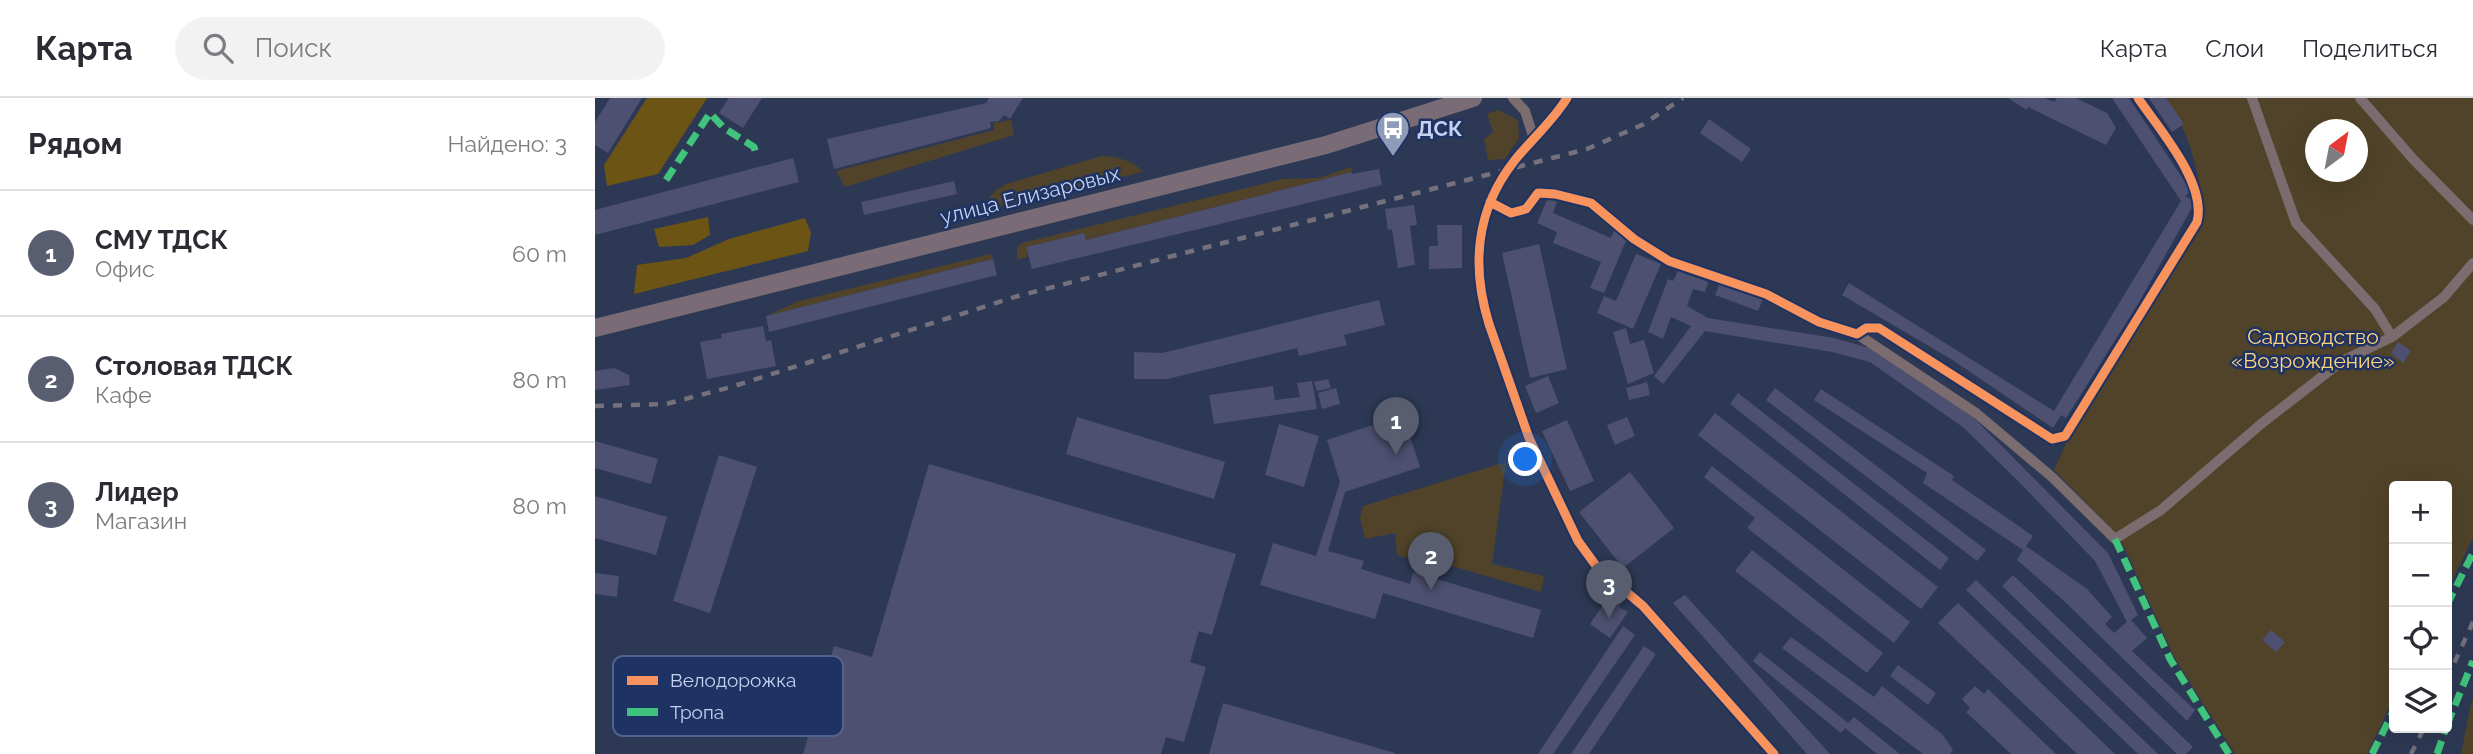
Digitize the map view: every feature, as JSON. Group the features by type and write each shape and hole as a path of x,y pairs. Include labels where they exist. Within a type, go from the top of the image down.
{"main road":[{"name":"улица Елизаровых","path":"595,328 1326,145 1473,98"}],"street":[{"path":"1513,98 1525,111 1534,139"},
{"path":"1567,98 1507,172 1490,202 1479,233 1483,306 1529,438 1578,541 1597,567 1643,606 1774,754"},
{"path":"1857,334 1866,328 1879,328 2052,439 2065,436 2197,222 2199,212 2195,189 2182,163 2138,98"},
{"path":"2252,98 2296,223 2375,309 2392,337"},
{"path":"2360,98 2413,159 2473,220"},
{"path":"1490,202 1511,213 1526,209 1538,193 1577,198 1591,204 1634,239 1669,261 1766,294 1819,322 1857,334 1976,413 2052,477 2115,539 2161,510 2262,424 2342,361 2392,337 2444,297 2473,263"}],"green space":[{"name":"Садоводство «Возрождение»","path":"2166,98 2473,98 2473,538 2452,581 2452,481 2389,481 2389,708 2367,754 2235,754 2174,657 2119,536 2054,470 2069,437 2204,222 2193,157 2182,126"},
{"path":"1498,110 1518,120 1519,138 1505,159 1488,160 1484,139 1493,132 1487,114"},
{"path":"1011,120 1014,135 845,187 836,171 994,130 993,123"},
{"path":"1102,156 1124,160 1143,172 979,211 995,191 1006,184"},
{"path":"1351,167 1352,172 1086,240 1084,233 1027,247 1027,257 1017,260 1017,247 1022,243 1283,179 1319,178"},
{"path":"991,254 993,259 766,316 799,301"},
{"path":"1506,462 1492,564 1544,576 1541,592 1421,557 1418,561 1397,555 1395,533 1365,539 1360,518 1363,506"},
{"path":"2473,699 2473,754 2461,754 2471,704"}],"shaded area":[{"path":"647,98 707,98 658,174 607,186 604,165"},
{"path":"708,217 710,235 693,245 659,247 654,229"},
{"path":"805,218 811,233 808,251 634,294 637,265 686,258 729,239"}],"building":[{"path":"610,98 642,98 608,153 595,145 595,122"},
{"path":"729,98 762,98 743,128 719,113"},
{"path":"989,98 1023,98 1010,119 1004,115 999,121 990,122 991,128 834,169 827,139 986,103"},
{"path":"2008,98 2045,98 2054,102 2057,98 2076,98 2107,113 2116,128 2106,145 2028,107 2027,110"},
{"path":"2112,98 2129,98 2191,191 2185,196 2195,202 2138,304 2066,418 2061,415 2053,428 1951,359 1842,295 1849,283 2054,411 2181,201"},
{"path":"2149,98 2166,98 2184,124 2172,132"},
{"path":"1709,119 1751,149 1742,162 1700,133"},
{"path":"793,158 799,182 595,235 595,210"},
{"path":"1379,169 1382,185 1032,269 1026,247 1084,233 1086,240 1352,172"},
{"path":"954,181 957,194 864,215 861,202"},
{"path":"1548,198 1557,202 1553,213 1611,238 1614,230 1628,236 1604,293 1590,288 1601,262 1553,243 1557,232 1537,223"},
{"path":"1414,205 1417,225 1410,226 1415,265 1398,268 1392,229 1388,230 1385,209"},
{"path":"1437,225 1462,225 1462,268 1429,269 1429,246 1438,246"},
{"path":"1539,244 1567,369 1530,378 1502,253"},
{"path":"1636,254 1661,264 1633,329 1597,313 1604,296 1616,301"},
{"path":"993,259 997,275 769,332 766,316"},
{"path":"1678,271 1708,282 1705,292 1693,289 1687,306 1708,318 1834,338 1873,349 1972,416 2108,553 2138,615 2131,620 2147,638 2132,651 2195,710 2187,721 2062,599 2017,560 2023,550 1923,483 1927,473 1814,400 1821,389 1954,476 1952,480 2033,536 2026,546 2087,589 2112,617 2105,624 2114,633 2127,622 2095,561 2023,486 1964,428 1870,362 1832,352 1705,331 1663,384 1654,376 1691,326 1671,317 1663,339 1648,332 1668,279 1673,281"},
{"path":"1720,283 1763,299 1758,311 1715,295"},
{"path":"1379,300 1385,325 1344,335 1347,345 1299,356 1297,348 1167,379 1134,379 1134,352 1162,353"},
{"path":"763,326 766,341 771,340 776,366 707,379 700,342 722,338 721,334"},
{"path":"1626,328 1630,344 1644,340 1654,373 1628,384 1613,332"},
{"path":"2398,342 2411,351 2403,363 2391,353"},
{"path":"614,368 629,375 630,385 595,390 595,371"},
{"path":"1548,376 1559,403 1536,413 1525,386"},
{"path":"1328,379 1331,388 1317,391 1314,382"},
{"path":"1312,381 1317,409 1214,424 1209,395 1273,386 1275,400 1300,397 1297,383"},
{"path":"1647,382 1650,395 1629,400 1626,388"},
{"path":"1336,388 1340,404 1322,409 1318,393"},
{"path":"1775,388 1986,550 1977,561 1766,400"},
{"path":"1738,393 1949,558 1940,570 1730,404"},
{"path":"1715,413 1938,587 1921,609 1698,435"},
{"path":"1403,415 1420,467 1345,492 1328,551 1364,561 1361,569 1410,584 1413,572 1541,610 1533,638 1383,593 1375,619 1260,585 1273,543 1316,556 1340,482 1327,440"},
{"path":"1077,417 1225,462 1214,499 1066,454"},
{"path":"1627,417 1635,436 1615,445 1607,425"},
{"path":"1567,420 1594,481 1570,491 1542,431"},
{"path":"1279,424 1319,436 1304,487 1265,475"},
{"path":"595,441 658,459 651,484 595,468"},
{"path":"719,455 757,467 710,613 673,601"},
{"path":"929,464 1236,554 1212,635 1199,631 1190,662 1206,667 1184,742 1166,737 1161,754 803,754 808,736 843,736 843,656 831,656 834,646 872,657"},
{"path":"1712,466 1910,622 1894,643 1747,528 1755,518 1704,477"},
{"path":"1630,472 1674,528 1623,568 1579,512"},
{"path":"595,496 667,517 656,555 595,538"},
{"path":"1752,550 1883,653 1867,673 1735,571"},
{"path":"595,573 619,576 617,597 595,594"},
{"path":"2013,575 2193,747 2186,754 2177,754 2002,586"},
{"path":"1976,580 2158,754 2138,754 1966,590"},
{"path":"1613,590 1625,599 1619,607 1628,612 1610,638 1590,624"},
{"path":"1685,595 1830,754 1807,754 1673,603"},
{"path":"1958,603 2115,754 2077,754 1938,623"},
{"path":"1623,626 1635,635 1553,754 1538,754"},
{"path":"2271,630 2285,642 2276,652 2262,640"},
{"path":"1791,637 1874,697 1882,686 1943,735 1953,750 1950,754 1923,754 1782,648"},
{"path":"1644,646 1656,654 1589,754 1571,754"},
{"path":"1760,652 1848,723 1854,717 1900,754 1877,754 1845,728 1841,733 1753,661"},
{"path":"1898,665 1936,693 1928,705 1890,676"},
{"path":"1975,686 1984,694 1988,689 2056,754 2011,754 1966,712 1970,708 1962,699"},
{"path":"1223,703 1395,753 1395,754 1209,754"}],"railway":[{"path":"595,406 666,404 731,387 1018,296 1587,149 1642,125 1683,98"},
{"path":"2451,670 2473,622"},
{"path":"2411,754 2422,733"}],"marked path":[{"path":"666,180 710,113 724,128 754,147 756,155"},
{"path":"2115,539 2170,659 2229,754"},
{"path":"2452,595 2473,553"},
{"path":"2452,713 2473,661"},
{"path":"2372,754 2389,720"},
{"path":"2437,754 2444,733"}],"cycle path":[{"path":"1567,98 1502,179 1485,218 1479,260 1483,302 1489,324 1529,438 1578,541 1597,567 1643,606 1774,754"},
{"path":"1490,202 1511,213 1526,209 1538,193 1555,194 1591,203 1634,239 1669,261 1766,294 1819,322 1857,334 1866,328 1879,328 2052,439 2065,436 2197,222 2198,207 2188,174 2169,141 2138,98"}],"place":[{"name":"ДСК","path":"1393,158"},
{"name":"СМУ ТДСК","path":"1396,455"},
{"name":"Столовая ТДСК","path":"1431,590"},
{"name":"Лидер","path":"1609,618"}]}
